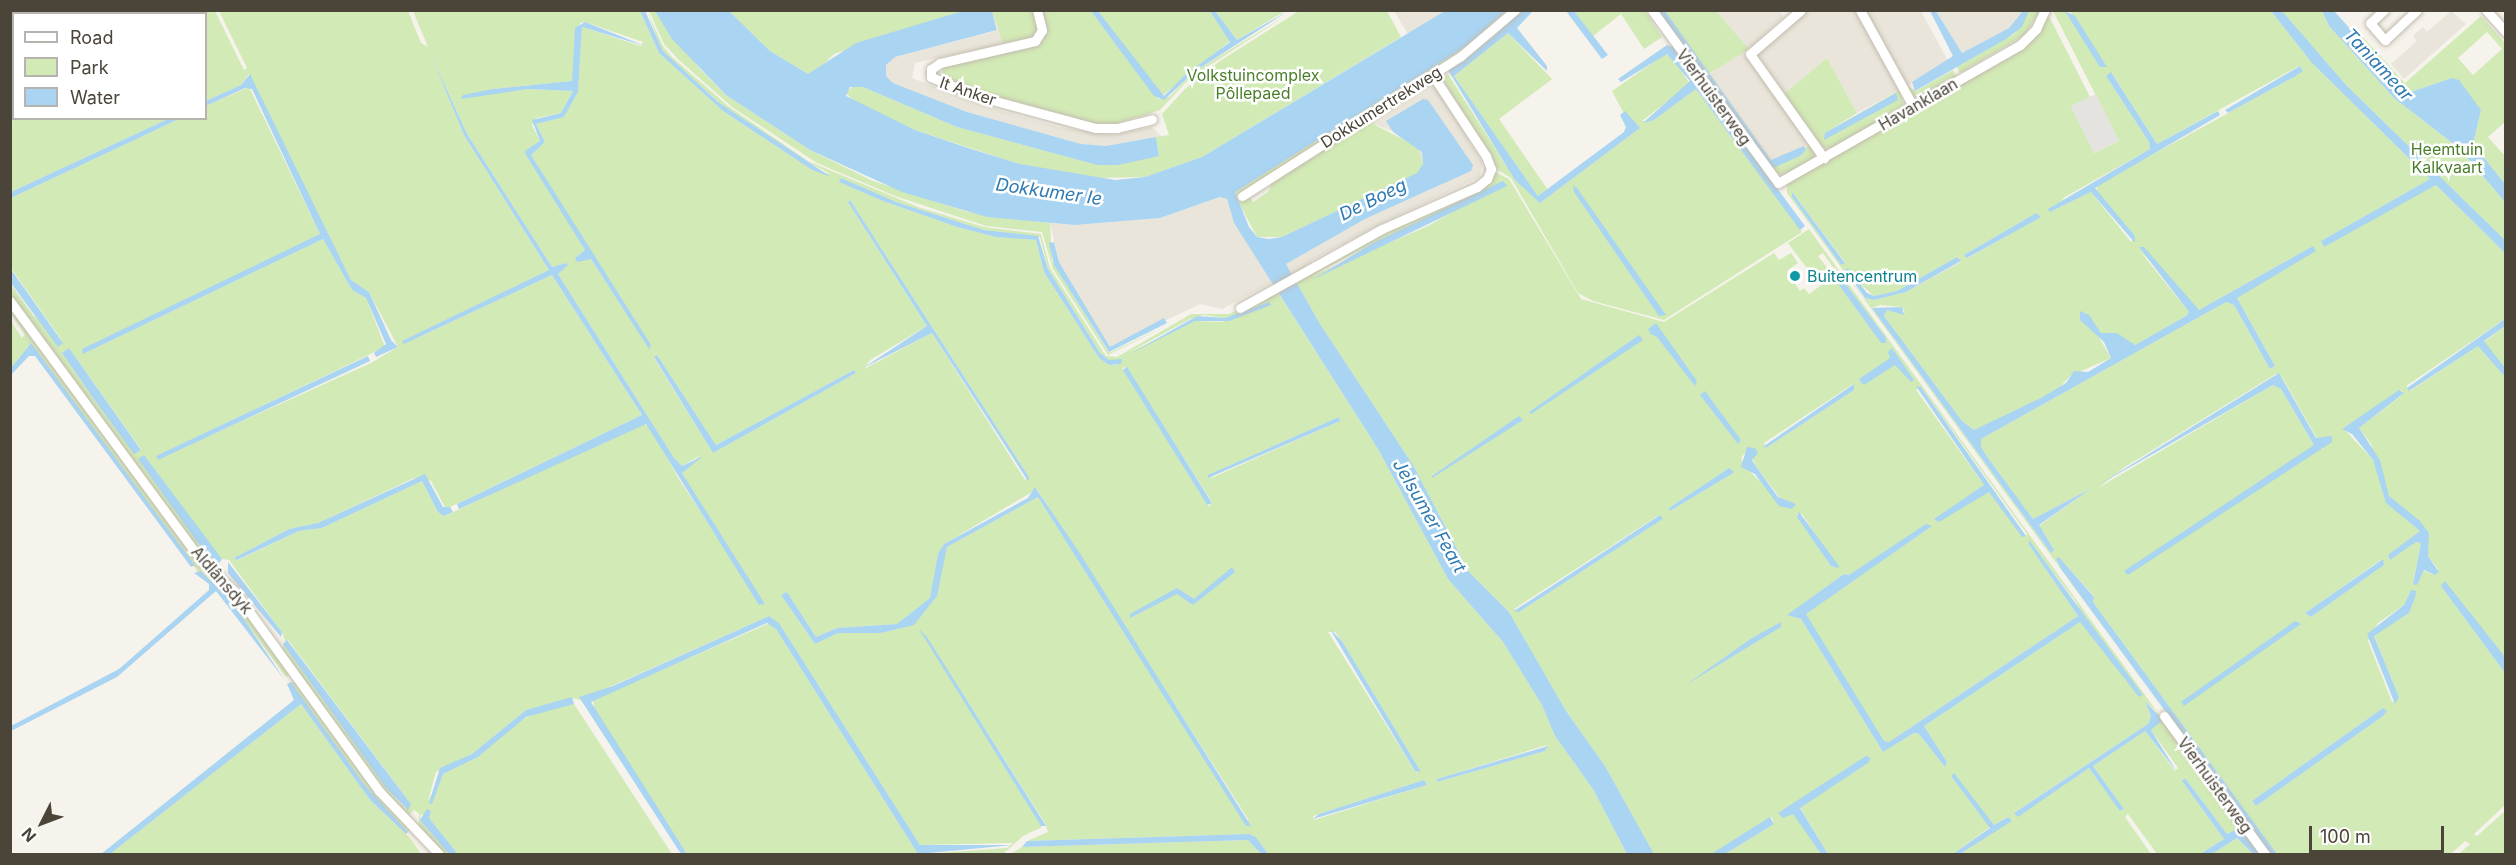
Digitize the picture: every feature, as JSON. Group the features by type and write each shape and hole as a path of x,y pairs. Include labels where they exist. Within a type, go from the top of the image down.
{"street":[{"name":"It Anker","path":"1037,10 1042,30 1035,41 940,63 931,69 931,77 977,96 1096,128 1117,128 1152,119"},
{"name":"Dokkumertrekweg","path":"1242,196 1475,46 1515,10"},
{"name":"Vierhuisterweg","path":"1652,10 1778,183"},
{"path":"1801,10 1789,14 1750,54 1824,158"},
{"path":"1860,10 1913,106"},
{"name":"Havanklaan","path":"1778,183 2020,45 2036,29 2045,10"},
{"path":"2385,10 2370,23 2385,40 2417,10"},
{"path":"2486,10 2505,33"},
{"path":"1240,308 1382,229 1477,187 1487,179 1491,169 1486,156 1432,74"},
{"name":"Aldlânsdyk","path":"10,301 202,561 235,592 379,791 439,855"},
{"name":"Vierhuisterweg","path":"2164,716 2265,855"}],"shaded area":[{"path":"1394,11 1447,11 1408,34"},
{"path":"1716,11 1781,11 1783,17 1749,49"},
{"path":"1807,11 1856,11 1900,90 1857,113 1827,58 1784,94 1758,55"},
{"path":"1865,11 1921,11 1948,61 1907,86"},
{"path":"1936,11 2023,11 2009,28 1962,53"},
{"path":"2451,11 2466,24 2404,79 2391,64 2417,41 2413,36 2423,27 2427,32"},
{"path":"999,30 1003,44 915,63 912,78 984,106 1059,127 1112,135 1152,127 1162,137 1106,146 1081,144 967,112 893,83 886,76 886,65 895,57"},
{"path":"1742,50 1810,143 1776,168 1708,75"},
{"path":"1426,80 1433,83 1482,162 1480,177 1380,224 1314,259 1293,276 1286,264 1365,219 1441,185 1387,121 1392,131 1373,124 1375,112"},
{"path":"2096,94 2119,141 2094,153 2071,106"},
{"path":"1221,197 1227,199 1234,223 1273,282 1222,309 1200,304 1110,347 1059,262 1050,223 1075,225 1160,218"}],"green space":[{"path":"215,11 244,70 247,68 219,11 408,11 421,43 428,47 413,11 640,11 659,53 723,111 812,170 830,174 794,154 718,102 662,51 647,11 663,46 672,57 728,106 808,161 918,207 984,227 1041,234 1050,268 1106,356 1117,357 1191,314 1229,314 1277,291 1378,449 1448,579 1503,642 1542,705 1555,736 1593,789 1627,854 1268,854 1256,837 1249,834 1027,841 1048,832 1045,823 921,629 1042,827 1023,836 1003,854 924,854 1007,848 1013,843 920,845 779,623 769,616 580,700 572,698 526,710 472,754 436,772 428,801 443,774 478,757 516,723 537,712 574,704 672,854 458,854 429,818 421,814 420,820 449,854 442,854 419,828 419,814 414,810 407,817 390,801 281,651 284,645 386,788 406,809 409,801 288,640 284,643 282,632 229,560 222,559 205,538 144,455 198,543 218,566 215,569 205,560 11,297 10,283 33,315 63,342 11,268 11,198 177,120 207,120 207,106 249,87 320,234 83,354 323,239 352,290 366,298 385,347 157,456 158,459 371,363 398,347 369,292 351,280 249,74 241,85 207,101 207,12 169,12","holes":["585,22 643,42 641,46 582,27 578,92 564,117 536,124 545,142 531,155 649,348 591,259 575,258 585,250 526,151 540,141 532,125 536,118 561,113 573,91 528,89 461,97 493,89 572,81 580,23","431,55 467,134 552,267 566,263 558,274 674,458 682,466 699,456 682,473 762,605 679,479 650,427 642,423 445,516 438,512 422,481 322,528 299,531 238,560 234,558 289,529 318,523 414,478 431,481 446,509 642,415 552,275 415,339 403,341 549,270 464,135","841,179 896,202 984,230 1040,237 1048,269 1100,353 1109,360 1117,360 1117,365 1109,365 1099,358 1044,272 1036,240 996,237 957,227 883,201 840,182","850,200 1029,477 1025,480 932,333 864,369 870,360 927,326 848,202","1269,302 1222,322 1195,321 1128,353 1190,319 1203,315 1225,318","69,348 141,450 134,453 62,353","657,355 716,445 854,370 856,373 713,453 654,358","1126,367 1212,502 1209,507 1122,368","1339,417 1340,421 1209,479 1222,469","1037,489 1248,819 1248,827 1038,497 947,547 934,600 916,620 901,628 881,633 838,633 815,644 781,595 787,592 816,637 837,628 897,624 930,598 944,544","1328,632 1335,632 1342,641 1421,772 1415,771","1547,745 1545,751 1437,782 1437,779","1424,780 1427,785 1314,820 1313,816"]},
{"path":"649,11 655,11 700,69 726,95 810,150 873,181 968,212 1050,223 1052,261 1109,353 1166,326 1108,355 1053,269 1042,232 986,226 895,196 817,163 732,107 679,60 664,44"},
{"path":"729,11 963,11 834,54 815,73 808,74 770,51"},
{"path":"992,11 1034,11 1039,29 1034,38 1003,44"},
{"path":"1040,11 1091,11 1158,99 1169,97 1194,72 1293,11 1190,78 1160,110 1116,124 1097,125 979,93 941,78 943,67 1039,43 1046,30"},
{"path":"1098,11 1210,11 1231,40 1162,96"},
{"name":"Volkstuincomplex Pôllepaed","path":"1215,11 1285,11 1237,40"},
{"name":"Volkstuincomplex Pôllepaed","path":"1299,11 1387,11 1401,37 1202,157 1145,177 1095,178 1019,164 915,130 855,102 846,93 854,85 863,87 957,127 1097,165 1159,156 1156,137 1169,135 1162,114 1185,89 1220,61"},
{"path":"1506,11 1512,11 1470,47 1237,196 1235,192 1465,47"},
{"path":"1574,11 1645,11 1662,37 1644,49 1621,14 1593,36"},
{"path":"1665,11 1716,11 1749,49 1708,74"},
{"path":"2029,11 2040,11 2025,35 1960,73 1957,67 2014,34"},
{"path":"2053,11 2065,11 2106,66 2070,11 2271,11 2312,63 2430,179 2321,241 2436,185 2505,253 2505,319 2406,386 2410,391 2478,346 2505,377 2505,657 2441,586 2505,673 2505,805 2474,834 2477,836 2505,811 2505,854 2459,854 2470,844 2465,841 2451,854 2277,854 2093,602 2094,596 2059,557 2057,562 2061,569 2268,854 1787,193 1787,183 2021,51 2049,16 2090,97 2071,106 2094,153 2119,141","holes":["2299,66 2303,71 2097,185 2097,192 2135,236 2131,242 2091,192 2050,212 2065,197 2150,149 2149,142 2106,76 2112,73 2157,144","1792,192 1845,262 1841,265 1792,197","2036,213 2040,217 1968,258 1964,255","2313,246 2237,298 2275,366 2270,369 2234,305 2226,302 1981,439 1981,447 1988,458 2033,519 2092,488 2039,526 2053,548 2051,553 1872,308 1880,305 1902,307 1905,313 1887,310 1884,316 1962,421 1974,430 2004,419 2058,389 2070,376 2111,358 2084,312 2101,333 2135,345 2186,316 2189,312 2139,250 2199,310","1957,257 1961,262 1906,292 1874,300 1864,298 1845,271 1874,296 1897,291","2276,374 2282,377 2323,449 2311,448 2314,445 2281,389 2273,385 2098,488 2125,467","2402,390 2401,396 2359,428 2371,444 2389,496 2428,533 2428,556 2438,569 2435,575 2424,571 2413,583 2421,543 2416,542 2391,559 2388,556 2420,531 2392,507 2373,460 2343,428","2382,559 2384,565 2311,617 2305,613","2411,590 2415,598 2409,613 2374,635 2399,697 2392,702 2368,641 2378,623 2404,605","2383,708 2386,711 2383,716 2256,806 2252,801"]},
{"name":"Heemtuin Kalkvaart","path":"2282,11 2322,11 2329,26 2394,98 2459,148 2505,202 2505,240 2347,86"},
{"path":"2481,16 2505,43 2505,122 2488,137 2505,156 2505,184 2473,144 2481,110 2452,78 2408,93 2356,37 2360,34 2405,83","holes":["2487,32 2502,49 2473,75 2458,58"]},
{"path":"1508,33 1552,79 1499,119 1548,190 1538,196 1454,76"},
{"path":"1664,55 1671,55 1690,84 1642,121 1654,120 1696,89 1802,232 1664,320 1593,301 1578,293 1511,178 1495,168 1442,78 1448,74 1513,176 1540,203 1640,128 1623,112 1612,91"},
{"path":"1827,58 1857,113 1825,133 1900,90 1904,106 1831,149 1823,148 1784,94"},
{"path":"1953,70 1956,77 1920,98 1913,96 1907,86 1916,91"},
{"path":"1375,112 1373,124 1418,147 1423,164 1418,173 1282,237 1257,237 1238,201 1249,196 1253,202 1268,192 1273,180"},
{"path":"12,120 166,120 11,192"},
{"path":"1809,143 1815,151 1813,158 1787,174 1776,174 1768,166 1803,152"},
{"path":"1493,171 1509,179 1581,299 1664,322 1774,253 1779,260 1791,253 1798,263 1787,271 1800,291 1804,288 1809,294 1833,277 1881,342 1886,343 1823,253 1818,256 1832,274 1818,283 1788,243 1809,229 2241,828 2227,834 2185,778 2182,781 2224,839 2200,854 2157,854 2128,814 2125,817 2151,854 1960,854 2011,821 2007,817 1994,825 1951,776 1990,827 1953,854 1828,854 1800,807 1868,763 1778,813 1794,814 1821,854 1725,854 1774,824 1772,817 1711,854 1654,854 1605,766 1566,711 1509,612 1469,572 1413,465 1320,324 1295,280 1384,232 1440,208","holes":["1506,181 1428,226 1312,276 1373,243","1853,384 1854,390 1766,448 1764,443","1921,387 2027,534 2026,536 1989,491 1934,520 1984,485 1916,390","1749,447 1755,465 1787,507 1745,467 1741,458","1729,468 1730,475 1670,511 1669,508","1797,514 1802,514 1838,568 1831,566","1659,515 1663,519 1519,612 1514,609","1932,526 1805,614 1884,741 1889,742 2078,616 2029,545 2029,541 2076,602 2086,625 2080,622 1924,726 1947,762 1945,767 1919,734 1914,733 1883,752 1801,619 1788,615 1844,574 1849,575","2145,701 2157,712 2151,730 2178,768 2175,771 2145,731 2093,766 2124,809 2121,811 2089,768 2018,816 2015,812 2148,724 2151,716"]},
{"path":"10,304 202,564 228,588 292,673 286,677 221,588 198,572 31,343 11,368 11,321 22,338 25,334 11,314"},
{"path":"2505,326 2505,368 2484,342"},
{"path":"770,623 776,629 918,854 687,854 595,711 593,700"},
{"path":"297,681 410,829 408,832 364,784 291,682"},
{"path":"301,704 370,800 411,839 421,854 110,854"},
{"path":"2237,838 2253,854 2212,854"},
{"path":"1248,840 1261,854 1011,854 1022,847"}],"water":[{"path":"11,10 107,10 12,12 11,55"},
{"path":"640,11 645,11 663,51 718,102 831,177 812,170 723,111 659,53"},
{"path":"655,11 729,11 770,51 808,74 856,43 963,11 992,11 997,30 895,57 886,65 886,76 893,83 967,112 1081,144 1106,146 1156,137 1159,156 1118,165 1097,165 957,127 863,87 850,87 846,96 915,130 968,148 1020,164 1115,180 1145,177 1202,157 1445,11 1506,11 1465,47 1235,192 1249,227 1257,237 1269,239 1282,237 1417,173 1423,164 1422,152 1393,132 1386,121 1423,99 1428,100 1473,165 1471,171 1365,219 1286,264 1320,324 1413,465 1469,572 1509,612 1566,711 1605,766 1654,854 1627,854 1593,789 1555,736 1542,705 1503,642 1448,579 1378,449 1234,223 1227,199 1220,197 1160,218 1075,225 987,217 902,192 810,150 726,95 672,39"},
{"path":"1091,11 1098,11 1164,96 1185,75 1230,42 1210,11 1215,11 1237,40 1288,11 1194,72 1164,100 1154,96"},
{"path":"1521,11 1533,11 1517,28 1547,66 1547,71 1508,33 1454,76 1538,196 1624,132 1626,127 1620,115 1625,111 1640,128 1540,203 1515,180 1448,70 1493,37"},
{"path":"1566,11 1574,11 1608,55 1602,59"},
{"path":"1656,11 1665,11 1771,160 1804,146 1806,150 1800,156 1771,169"},
{"path":"1930,11 1936,11 1962,53 2009,28 2023,11 2029,11 2022,27 2006,39 1915,91 1912,82 1953,56"},
{"path":"2065,11 2075,16 2107,67 2100,67"},
{"path":"2271,11 2282,11 2347,86 2505,240 2505,253 2436,185 2324,247 2321,241 2430,179 2312,63"},
{"name":"Taniamear","path":"2322,11 2334,11 2408,93 2452,78 2459,80 2481,110 2473,144 2505,184 2505,202 2459,148 2394,98 2329,26"},
{"path":"585,22 645,46 582,27 578,92 564,117 536,124 545,142 531,155 651,345 649,349 591,259 577,262 575,258 585,250 526,155 525,151 540,141 532,120 561,113 573,91 528,89 461,99 463,95 493,89 572,81 575,28"},
{"path":"1667,45 1673,47 1805,226 1800,230 1696,89 1654,120 1643,123 1690,81 1667,54 1621,82 1618,79"},
{"path":"431,55 467,134 552,267 566,263 568,265 558,274 674,458 682,466 703,456 682,473 765,604 759,605 646,424 459,509 457,504 642,415 552,275 404,344 402,341 549,270 464,135"},
{"path":"2300,66 2303,71 2294,77 2228,113 2225,110"},
{"path":"2111,72 2157,144 2218,111 2220,115 2095,188 2135,236 2135,243 2091,192 2050,212 2048,209 2150,149 2149,142 2106,76"},
{"path":"250,74 351,280 369,292 391,340 398,347 376,357 374,353 386,344 366,298 352,290 323,239 83,354 82,349 320,234 252,89 245,88 207,106 207,101 241,85"},
{"path":"1896,93 1898,100 1824,140 1825,133"},
{"path":"166,120 177,120 11,198 11,192"},
{"path":"841,178 896,202 984,230 1038,236 1048,269 1100,353 1109,360 1122,359 1121,364 1109,365 1099,358 1044,272 1036,240 996,237 957,227 883,201 839,182"},
{"path":"1503,181 1507,186 1312,280 1373,243"},
{"path":"1573,185 1666,315 1659,316 1574,192"},
{"path":"1792,192 1845,263 1841,265 1792,197"},
{"path":"850,200 1029,477 1028,481 932,333 863,368 927,326 848,202"},
{"path":"2036,213 2041,217 1967,258 1964,255"},
{"path":"1054,242 1059,262 1110,347 1164,318 1167,323 1109,352 1054,265 1049,243"},
{"path":"2313,246 2316,251 2237,298 2275,366 2270,369 2234,305 2226,302 1981,439 1981,447 1988,458 2033,519 2092,488 2039,525 2054,550 2051,553 1872,308 1902,307 1904,315 1887,310 1884,316 1962,421 1974,430 2041,398 2066,383 2074,371 2088,372 2111,358 2104,342 2080,320 2080,311 2089,315 2101,333 2117,333 2135,345 2186,316 2189,312 2139,247 2144,247 2199,310"},
{"path":"1957,257 1961,261 1906,292 1874,300 1865,298 1845,270 1848,268 1867,293 1874,296 1897,291"},
{"path":"10,268 63,343 58,347 11,283"},
{"path":"1838,274 1886,338 1886,343 1881,343 1833,277"},
{"path":"1269,302 1271,305 1229,321 1195,321 1128,355 1197,316 1225,318"},
{"path":"2505,319 2505,326 2484,341 2505,368 2505,377 2478,346 2409,391 2407,388"},
{"path":"1656,323 1697,381 1695,386 1657,337 1651,334 1648,329"},
{"path":"1639,335 1643,340 1531,414 1529,412"},
{"path":"31,343 195,565 191,567 35,356 29,356 11,375 11,368"},
{"path":"69,348 141,450 134,454 96,402 62,353"},
{"path":"1892,348 1914,380 1911,382 1895,365 1864,385 1859,379 1890,358 1888,352"},
{"path":"657,355 716,445 854,370 856,373 713,453 654,357"},
{"path":"368,356 370,361 158,460 156,456"},
{"path":"1127,367 1212,503 1208,505 1123,370"},
{"path":"2279,373 2316,438 2332,436 2332,442 2128,575 2124,571 2314,445 2281,389 2273,385 2097,486"},
{"path":"1854,384 1854,390 1766,448 1764,446"},
{"path":"1916,386 1921,387 2026,536 2022,537 1989,492 1939,522 1934,519 1984,485"},
{"path":"2399,390 2404,393 2359,428 2380,460 2389,496 2420,521 2429,533 2428,556 2439,572 2435,575 2424,570 2417,585 2413,584 2421,543 2416,542 2390,560 2388,555 2420,531 2386,503 2373,460 2352,434 2342,429"},
{"path":"1705,391 1741,440 1738,444 1700,395"},
{"path":"1519,416 1523,420 1432,478 1432,476"},
{"path":"1339,417 1340,421 1208,478 1208,475"},
{"path":"1747,447 1755,448 1758,453 1752,460 1778,497 1796,504 1792,509 1779,506 1755,474 1741,467"},
{"path":"144,455 222,559 218,565 198,543 138,459"},
{"path":"1729,468 1734,472 1670,511 1669,508"},
{"path":"425,474 443,507 450,507 453,512 444,516 438,512 422,481 322,528 299,531 237,560 234,558 289,529 318,523"},
{"path":"1035,487 1081,555 1251,826 1246,826 1038,497 947,547 937,596 914,625 881,633 838,633 815,644 781,595 787,592 816,637 837,628 897,624 930,598 938,554 944,544 1028,498"},
{"path":"1799,512 1839,566 1838,568 1831,566 1797,517"},
{"path":"1660,515 1663,519 1519,612 1514,611"},
{"path":"1926,524 1932,526 1806,614 1884,741 1889,742 2078,616 2029,545 2029,540 2143,695 2139,697 2080,622 1924,726 1947,762 1945,767 1919,734 1914,733 1883,752 1801,619 1787,615 1844,574 1849,575"},
{"path":"2059,557 2094,597 2093,602 2277,854 2270,854 2061,569 2056,559"},
{"path":"2383,559 2384,565 2311,617 2305,613"},
{"path":"228,562 282,632 281,637 228,573"},
{"path":"1232,567 1235,572 1193,605 1177,594 1130,618 1130,614 1177,588 1194,599"},
{"path":"200,571 229,597 284,679 216,591 117,677 11,731 11,726 119,669 209,590 209,584 194,573"},
{"path":"2445,581 2505,657 2505,673 2441,586"},
{"path":"2411,590 2416,591 2409,613 2374,636 2399,697 2395,704 2367,634 2404,605"},
{"path":"769,616 779,623 920,845 1013,845 918,854 776,629 767,623 591,702 687,854 681,854 579,697 613,686"},
{"path":"2295,621 2301,624 2184,706 2181,702"},
{"path":"1781,622 1781,627 1684,686 1752,638"},
{"path":"919,629 927,637 1046,826 1041,826"},
{"path":"1330,629 1342,641 1421,772 1415,771"},
{"path":"287,640 411,804 408,810 386,788 283,644"},
{"path":"291,682 364,784 408,832 406,834 370,800 301,704 110,854 101,854 294,700 287,684"},
{"path":"572,697 574,704 526,717 478,757 443,774 432,804 429,803 440,768 472,754 526,710"},
{"path":"2145,701 2163,720 2151,730 2177,772 2145,731 2093,766 2124,809 2120,811 2089,768 2018,817 2014,813 2148,724 2151,716"},
{"path":"2383,708 2387,711 2383,716 2256,806 2252,801"},
{"path":"1548,746 1545,751 1437,782 1437,779"},
{"path":"1866,756 1871,758 1868,763 1800,808 1828,854 1821,854 1793,814 1783,818 1778,813"},
{"path":"1954,773 1994,825 2008,817 2012,821 1960,854 1953,854 1990,828 1951,776"},
{"path":"2185,778 2227,834 2241,827 2261,854 2253,854 2237,838 2212,854 2200,854 2224,839 2182,781"},
{"path":"1424,780 1427,785 1313,819 1319,814"},
{"path":"427,809 431,811 429,818 458,854 449,854 420,820"},
{"path":"1770,817 1774,824 1725,854 1711,854"},
{"path":"1249,834 1256,837 1268,854 1261,854 1248,840 1022,847 1027,841"}],"place":[{"name":"Buitencentrum","path":"1795,276"}],"water label":[{"name":"Dokkumer Ie","path":"1049,192"},
{"name":"De Boeg","path":"1373,200"},
{"name":"Jelsumer Feart","path":"1429,516"}]}
